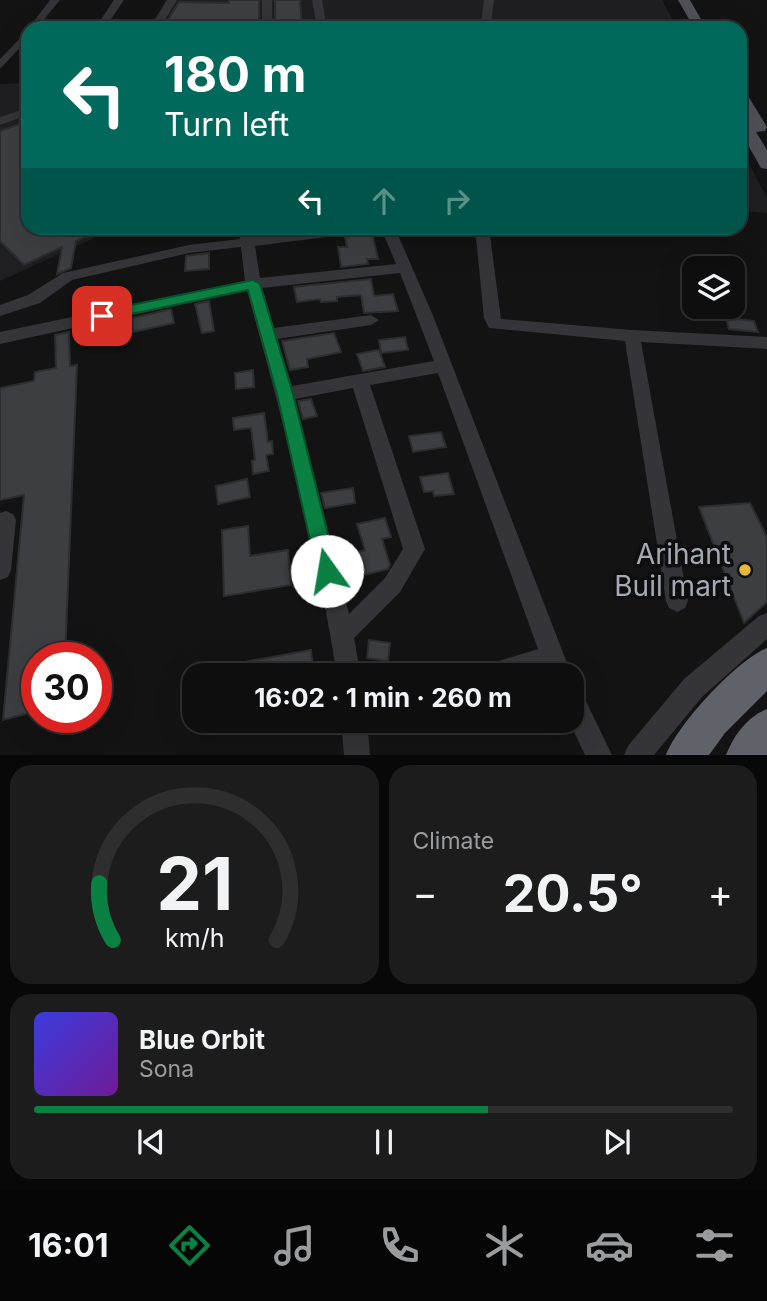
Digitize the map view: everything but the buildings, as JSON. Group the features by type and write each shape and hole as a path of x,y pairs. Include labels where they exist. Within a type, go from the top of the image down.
{"highway":[{"path":"685,755 712,720 767,666"},
{"path":"745,755 767,728"}],"main road":[{"path":"673,0 685,21"},
{"path":"684,0 696,21"},
{"path":"747,106 767,139"},
{"path":"747,129 767,164"}],"street":[{"path":"38,21 55,0"},
{"path":"105,21 119,0"},
{"path":"159,21 172,0"},
{"path":"267,0 267,21"},
{"path":"317,0 321,21"},
{"path":"486,21 489,0"},
{"path":"0,66 21,41"},
{"path":"0,121 21,114"},
{"path":"0,311 34,299 68,276 242,235"},
{"path":"246,235 253,284 285,394 347,663"},
{"path":"391,235 555,663"},
{"path":"483,235 492,318 495,324 632,336 767,343"},
{"path":"0,338 253,284 406,268"},
{"path":"268,335 371,320"},
{"path":"632,336 677,601"},
{"path":"285,394 360,383 442,366"},
{"path":"342,634 379,604 407,566 414,549 360,383"},
{"path":"0,570 6,520"},
{"path":"637,755 694,688 767,624"},
{"path":"584,724 599,755"},
{"path":"355,733 357,755"}],"shaded area":[{"path":"166,0 662,0 673,21 153,21"},
{"path":"21,83 21,235 101,235 0,281 0,84"},
{"path":"747,160 767,198 767,213 747,212"}],"place":[{"name":"Arihant Buil mart","path":"745,570"}],"route":[{"path":"102,316 253,284 285,394 327,571"}]}
